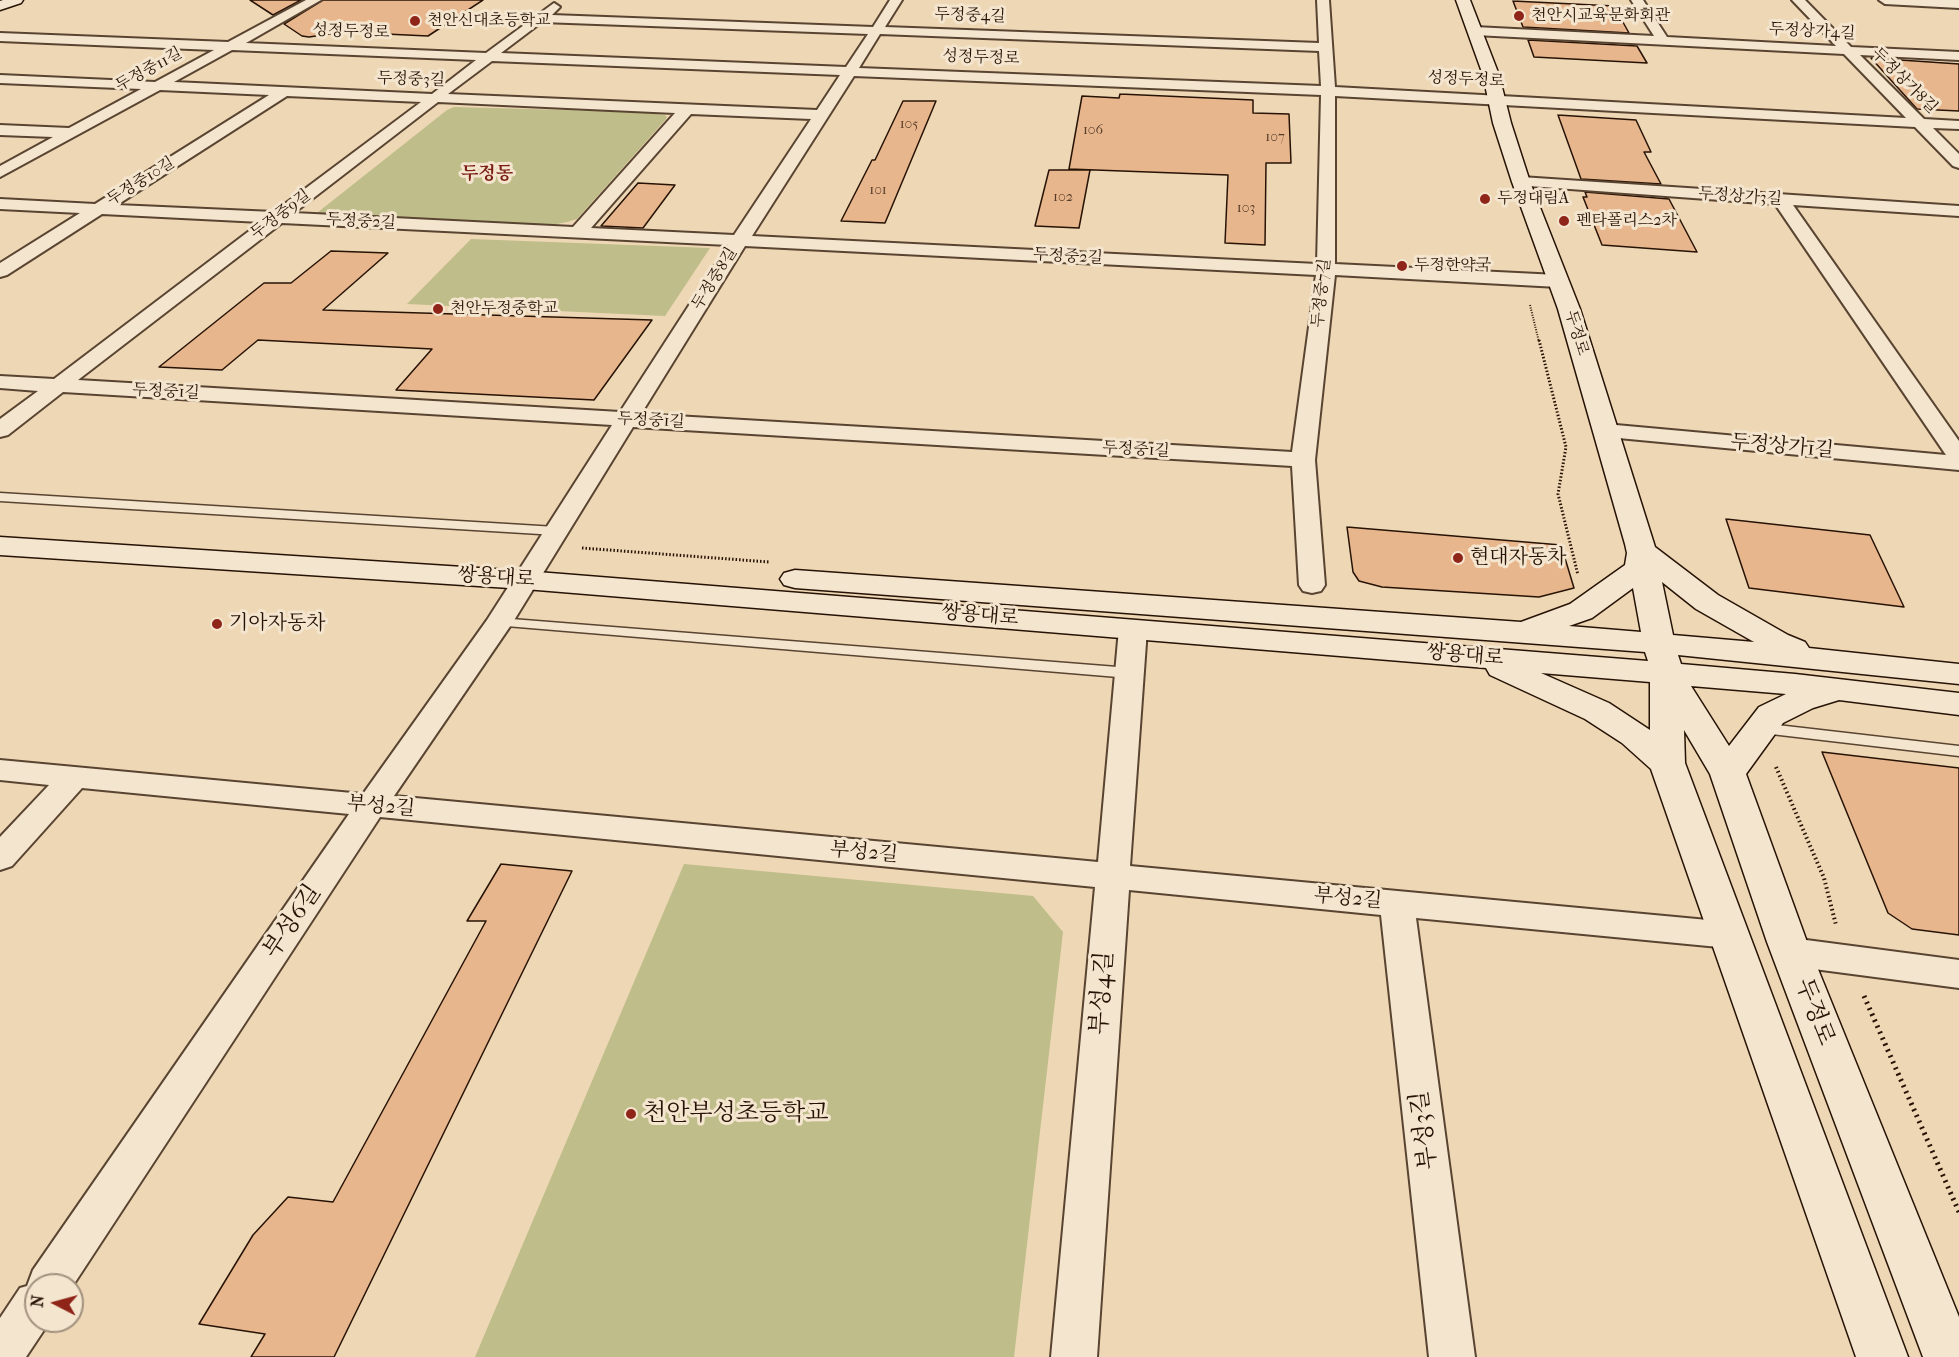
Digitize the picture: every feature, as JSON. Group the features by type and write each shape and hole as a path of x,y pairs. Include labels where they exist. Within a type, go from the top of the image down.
{"street":[{"path":"0,6 16,0"},
{"name":"두정중11길","path":"0,172 315,0"},
{"name":"두정중9길","path":"0,430 563,0"},
{"name":"두정중8길","path":"532,570 740,240 896,0"},
{"name":"두정중7길","path":"1312,585 1303,460 1326,269 1328,91 1323,0"},
{"name":"두정로","path":"1463,0 1491,75 1521,182 1558,281 1642,551 1663,658 1667,764 1882,1357"},
{"path":"1637,0 1663,40"},
{"name":"두정상가8길","path":"1798,0 1959,163"},
{"path":"1885,0 1959,4"},
{"name":"두정중4길","path":"540,18 1326,47"},
{"name":"두정상가4길","path":"1475,31 1959,56"},
{"name":"성정두정로","path":"0,37 1328,91 1959,125"},
{"name":"두정중3길","path":"0,79 821,115"},
{"path":"0,94 28,81"},
{"name":"두정중10길","path":"0,271 282,93"},
{"path":"578,232 686,110"},
{"path":"0,130 71,133"},
{"name":"두정상가3길","path":"1521,182 1959,211"},
{"path":"1780,199 1959,457"},
{"name":"두정중2길","path":"0,204 1558,281"},
{"name":"두정중1길","path":"0,382 1303,460"},
{"name":"두정상가1길","path":"1605,431 1959,463"},
{"name":"쌍용대로","path":"0,524 532,570 1133,629 1476,656 1819,659 1959,674"},
{"name":"쌍용대로","path":"0,546 532,570 1523,632 1839,689 1959,704"},
{"path":"1523,632 1587,608 1639,569 1642,551 1715,607 1777,642 1819,659"},
{"name":"부성6길","path":"56,1273 371,806 499,622 532,570"},
{"name":"부성4길","path":"1074,1357 1133,629"},
{"path":"1476,656 1597,711 1634,735 1667,764"},
{"name":"두정로","path":"1663,658 1728,774 1791,952 1949,1357"},
{"path":"1728,774 1771,715 1801,700 1839,689"},
{"name":"부성2길","path":"0,770 1729,935"},
{"path":"0,858 75,777"},
{"name":"부성3길","path":"1397,904 1452,1357"},
{"path":"1791,952 1959,974"},
{"path":"0,1357 24,1322"}],"lane":[{"path":"0,497 556,531"},
{"path":"499,622 1130,673"},
{"path":"1760,728 1959,751"}],"path":[{"path":"1523,279 1566,447 1558,494 1587,608"}],"shaded area":[{"path":"454,107 643,112 665,115 667,118 577,219 567,222 552,225 317,213 447,110"},
{"path":"471,239 710,248 665,316 407,304"},
{"path":"684,864 1033,896 1063,932 1014,1357 475,1357"}],"building":[{"path":"250,0 301,0 273,15"},
{"path":"323,0 483,0 428,36 343,32 309,37 302,36 284,24"},
{"path":"1513,1 1614,6 1629,33 1523,27"},
{"path":"1528,40 1637,46 1647,63 1534,57"},
{"path":"1871,58 1959,64 1959,111 1917,109"},
{"path":"1120,94 1253,100 1253,113 1289,114 1291,163 1266,163 1265,245 1225,243 1228,175 1069,169 1082,96 1119,98"},
{"path":"903,101 936,101 885,223 841,221 872,160 875,160"},
{"path":"1558,115 1636,120 1651,152 1644,152 1661,184 1581,179"},
{"path":"1049,170 1090,170 1079,228 1035,226"},
{"path":"638,183 675,185 643,228 601,226"},
{"path":"1585,192 1669,199 1697,252 1602,245 1583,197 1587,197"},
{"path":"331,251 388,253 323,310 652,320 594,400 396,390 432,349 258,340 222,370 159,367 264,283 291,283"},
{"path":"1726,519 1870,535 1904,607 1749,588"},
{"name":"현대자동차","path":"1347,527 1561,545 1574,588 1539,597 1382,587 1359,581 1353,572"},
{"path":"1822,752 1959,768 1959,935 1912,929 1888,913"},
{"path":"501,864 572,871 334,1357 251,1357 265,1334 199,1324 253,1235 288,1197 333,1202 486,921 467,921"}],"place":[{"name":"천안시교육문화회관","path":"1519,16"},
{"name":"천안신대초등학교","path":"415,21"},
{"name":"두정대림A","path":"1485,199"},
{"name":"펜타폴리스2차","path":"1564,221"},
{"name":"두정한약국","path":"1402,266"},
{"name":"천안두정중학교","path":"438,309"},
{"name":"현대자동차","path":"1458,558"},
{"name":"기아자동차","path":"217,624"},
{"name":"천안부성초등학교","path":"631,1114"}],"district":[{"name":"두정동","path":"487,175"}]}
